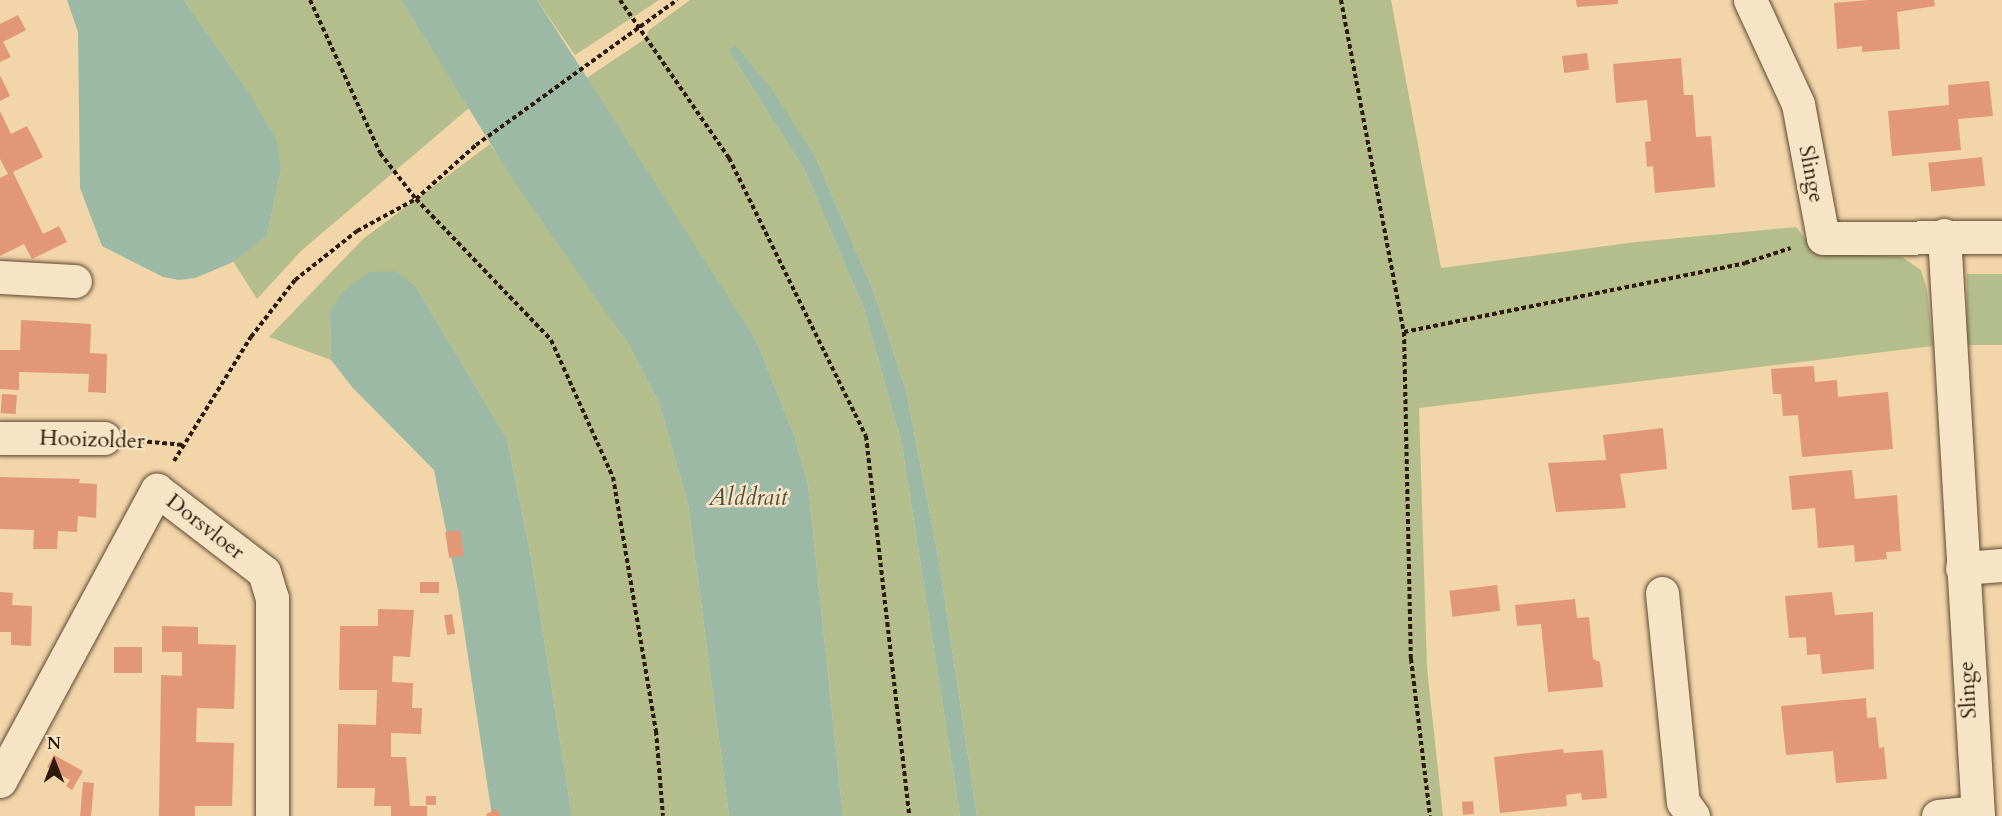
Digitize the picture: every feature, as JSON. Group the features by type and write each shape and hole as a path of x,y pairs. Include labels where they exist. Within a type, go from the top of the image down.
{"street":[{"name":"Slinge","path":"1750,0 1798,104 1823,238"},
{"name":"Slinge","path":"1938,816 1976,814 1944,235"},
{"path":"1823,238 1944,235 2002,237"},
{"path":"0,277 75,281"},
{"name":"Hooizolder","path":"0,438 104,438"},
{"name":"Dorsvloer","path":"0,781 157,490 264,572 272,598 272,816"},
{"path":"1962,568 2002,565"},
{"path":"1662,593 1683,802 1693,816"}],"path":[{"path":"310,0 380,153 416,199 551,340 613,477 656,731 663,816"},
{"path":"620,0 729,158 866,436 909,816"},
{"path":"157,490 251,337 295,280 357,231 416,199 476,145 677,0"},
{"path":"1341,0 1404,333 1411,659 1430,816"},
{"path":"1404,333 1745,262 1823,238"},
{"name":"Hooizolder","path":"104,438 184,445"}],"green space":[{"path":"184,0 401,0 469,108 301,251 257,299 233,261 267,236 281,170 241,81"},
{"path":"537,0 659,0 575,55"},
{"path":"690,0 1391,0 1441,268 1636,242 1796,227 1809,243 1825,253 1902,257 1921,270 1927,290 1933,346 1419,408 1427,668 1443,816 977,816 939,561 906,390 873,290 816,158 729,51 804,169 864,309 902,445 960,816 843,816 808,484 794,435 756,340 585,79 645,39 649,30"},
{"path":"490,144 629,345 659,403 688,504 729,816 572,816 530,551 507,439 416,287 330,312 331,360 269,337 363,239"},
{"path":"1967,274 2002,274 2002,345 1967,345"}],"water":[{"path":"67,0 184,0 241,81 276,138 281,170 267,236 231,263 195,278 179,280 163,277 102,246 80,188 78,32"},
{"name":"Alddrait","path":"401,0 537,0 756,340 794,435 808,484 843,816 729,816 688,504 659,403 629,345 517,186"},
{"path":"735,45 771,88 816,158 873,290 906,390 939,561 977,816 960,816 902,445 864,309 804,169 729,51"},
{"path":"396,271 416,287 507,439 530,551 572,816 492,816 458,590 434,470 352,387 331,360 330,312 342,292 369,272"}],"building":[{"path":"1576,0 1618,0 1618,4 1577,7"},
{"path":"1869,0 1934,0 1935,6 1897,12 1900,49 1862,52 1862,46 1837,49 1834,3"},
{"path":"18,15 26,30 3,42 11,57 0,62 0,24"},
{"path":"1587,53 1589,70 1564,73 1562,56"},
{"path":"1681,58 1684,95 1693,95 1696,137 1711,136 1715,187 1655,193 1653,166 1647,167 1645,142 1651,141 1647,100 1616,103 1613,64"},
{"path":"0,75 10,96 0,101"},
{"path":"1989,81 1993,116 1958,119 1961,150 1892,156 1888,111 1949,105 1948,85"},
{"path":"0,111 11,134 27,126 43,157 13,172 43,234 59,226 67,242 32,259 24,244 0,256 0,178 8,174 0,159"},
{"path":"1982,157 1985,186 1931,191 1928,163"},
{"path":"21,320 91,324 90,353 107,354 106,393 88,392 89,374 19,372 19,390 0,389 0,350 20,350"},
{"path":"1814,366 1815,382 1837,380 1838,397 1888,392 1893,449 1802,457 1798,415 1783,416 1781,394 1773,394 1771,369"},
{"path":"2,394 17,395 16,414 1,413"},
{"path":"1663,428 1667,469 1620,474 1626,508 1556,512 1548,463 1606,460 1603,435"},
{"path":"1852,470 1855,499 1897,495 1901,551 1886,552 1887,559 1855,562 1854,545 1818,548 1815,508 1792,510 1789,476"},
{"path":"0,477 80,479 79,483 97,484 96,518 78,516 77,532 58,531 57,549 33,549 34,530 0,529"},
{"path":"460,530 464,556 449,558 445,532"},
{"path":"420,582 439,582 439,593 420,593"},
{"path":"1497,585 1500,611 1453,617 1449,591"},
{"path":"0,592 13,593 12,605 32,606 31,646 11,645 11,632 0,632"},
{"path":"1832,592 1835,615 1873,612 1874,669 1822,674 1820,654 1807,655 1806,637 1789,638 1785,596"},
{"path":"1575,599 1577,618 1589,617 1593,659 1600,662 1603,687 1548,692 1541,624 1517,626 1515,605"},
{"path":"378,609 414,610 410,657 393,656 392,682 413,683 412,708 422,708 421,734 391,733 391,757 406,757 410,806 427,806 427,816 391,816 391,806 374,806 375,788 337,788 338,724 376,725 377,690 339,690 340,626 378,626"},
{"path":"452,614 455,634 447,635 444,615"},
{"path":"162,626 198,627 198,644 236,645 234,709 197,708 196,742 234,743 232,806 195,806 195,816 159,816 161,675 182,676 182,652 162,652"},
{"path":"114,647 142,647 142,673 114,673"},
{"path":"1866,698 1867,718 1876,717 1879,748 1884,747 1887,779 1836,783 1833,751 1786,755 1781,706"},
{"path":"1563,749 1564,753 1603,750 1607,798 1582,800 1581,793 1566,795 1567,806 1500,813 1494,757"},
{"path":"54,755 83,771 72,790 66,786 70,780 47,767"},
{"path":"83,782 94,783 91,816 80,816"},
{"path":"426,796 436,796 436,805 426,805"},
{"path":"1473,801 1474,814 1463,815 1462,802"},
{"path":"497,809 501,816 487,816 486,814"}]}
